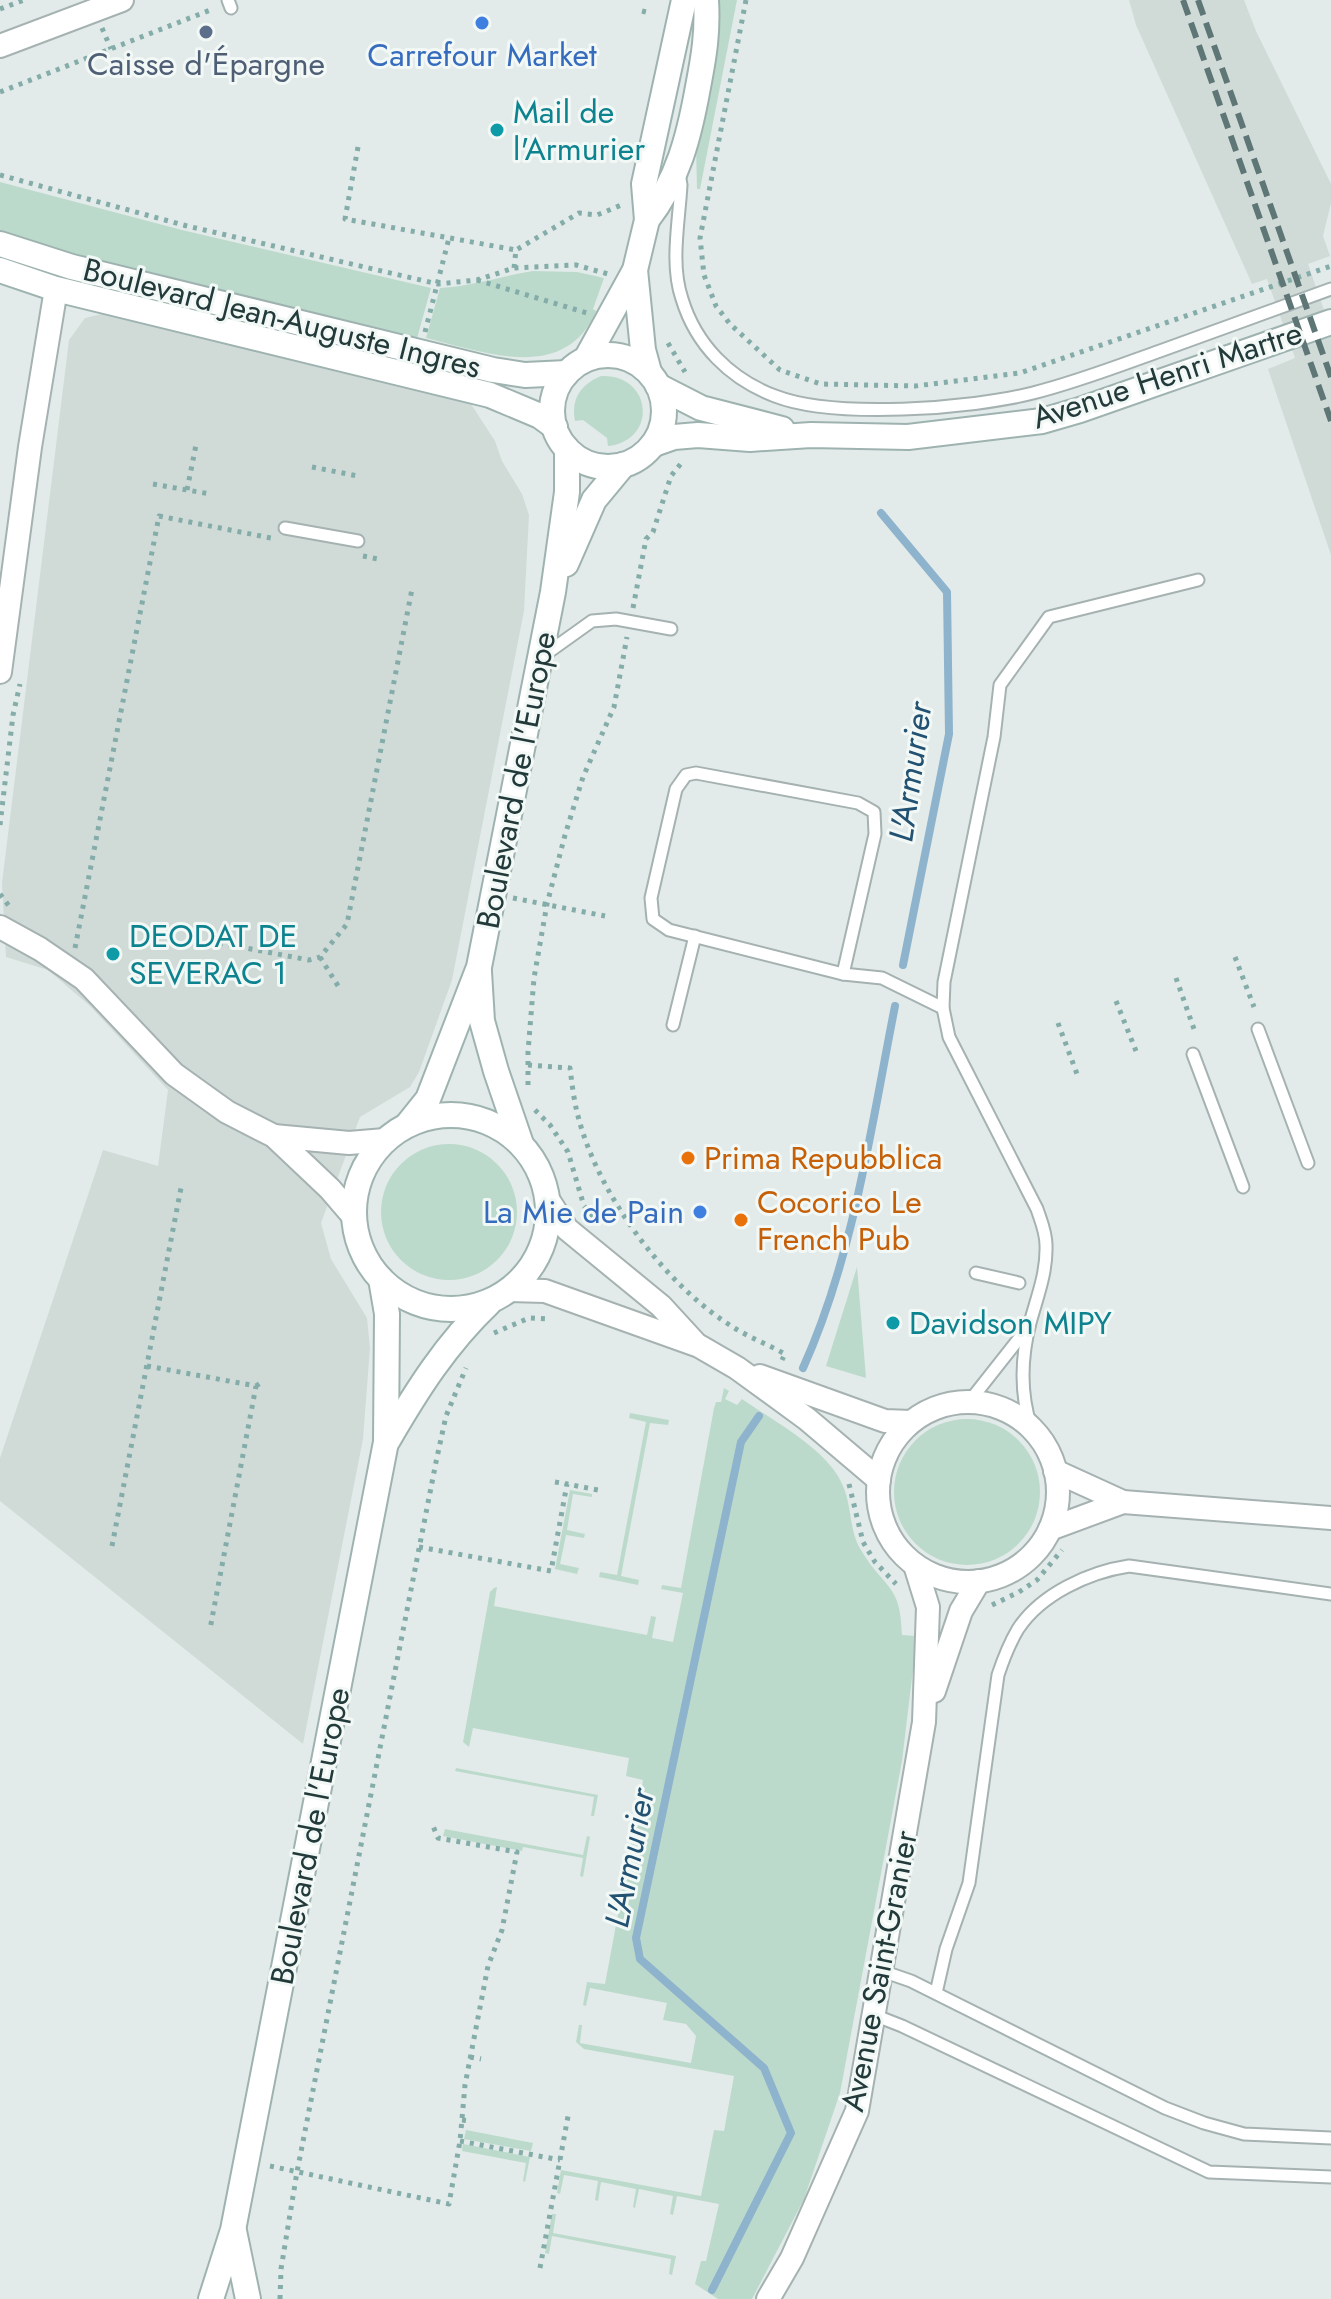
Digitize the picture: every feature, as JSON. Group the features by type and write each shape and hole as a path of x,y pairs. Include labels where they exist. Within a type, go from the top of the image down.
{"main road":[{"path":"635,270 643,350 664,415 661,430 645,453 623,465 593,465 567,449 555,427 553,398 635,270 647,220 644,184 684,0"},
{"path":"647,220 663,199 689,137 708,33 706,0"},
{"name":"Boulevard Jean-Auguste Ingres","path":"0,244 72,267 493,370 525,375 576,366"},
{"name":"Boulevard Jean-Auguste Ingres","path":"0,270 56,289 490,395 540,416 555,427"},
{"name":"Avenue Henri Martre","path":"654,444 674,437 698,435 750,439 811,435 908,437 1042,421 1331,322"},
{"path":"576,366 599,355 626,357 654,379"},
{"name":"Avenue Henri Martre","path":"654,379 701,408 811,435"},
{"name":"Boulevard de l'Europe","path":"500,1295 473,1307 433,1308 396,1292 367,1261 358,1240 354,1217 358,1183 373,1152 408,1124 428,1099 479,967 553,592 567,492 567,449"},
{"name":"Boulevard de l'Europe","path":"553,592 594,500 623,465"},
{"name":"Boulevard de l'Europe","path":"479,967 482,1021 521,1144"},
{"name":"Boulevard de l'Europe","path":"386,1442 446,1348 530,1269 547,1228 547,1198 542,1178 521,1144 505,1131 467,1116 437,1116 408,1124"},
{"name":"Boulevard de l'Europe","path":"211,2299 233,2230 386,1442 387,1314 381,1279"},
{"name":"Boulevard de l'Europe","path":"233,2230 248,2299"}],"street":[{"path":"0,46 122,0"},
{"path":"11,672 20,510 56,289"},
{"path":"0,927 84,979 189,1087 227,1112 274,1136 330,1189 354,1217"},
{"path":"274,1136 349,1143 385,1140"},
{"path":"547,1198 567,1229 661,1306 699,1346"},
{"path":"500,1295 545,1291 699,1346 737,1368 807,1419 879,1480"},
{"path":"737,1368 885,1421 911,1422"},
{"path":"1059,1536 1055,1471 1049,1452 1031,1427 1002,1408 969,1402 942,1405 911,1422 889,1448 879,1480 878,1499 886,1527 901,1552 915,1565 932,1575 950,1580 979,1581 1001,1576 1017,1568 1059,1536 1123,1502"},
{"path":"1055,1471 1123,1502 1331,1518"},
{"name":"Avenue Saint-Granier","path":"768,2299 792,2258 857,2111 924,1722 928,1607 915,1565"},
{"name":"Avenue Saint-Granier","path":"924,1722 961,1611 979,1581"}],"lane":[{"path":"678,169 681,185 675,271 691,323 723,366 748,384 777,397 809,404 905,409 970,405 1031,394 1331,289"},
{"path":"284,534 358,541"},
{"path":"1031,1427 1022,1384 1030,1325 1044,1274 1045,1234 1037,1209 949,1037 943,1008 944,982 994,737 1000,685 1049,617 1198,580"},
{"path":"540,658 592,621 616,619 671,629"},
{"path":"843,974 876,822 874,812 858,803 705,774 686,775 676,789 651,909 653,919 660,926 843,974 882,978 943,1008"},
{"path":"673,1025 695,936"},
{"path":"1258,1029 1308,1163"},
{"path":"1193,1054 1243,1187"},
{"path":"976,1273 1019,1283"},
{"path":"969,1402 1030,1325"},
{"path":"936,1993 946,1949 969,1883 998,1675 1006,1651 1027,1617 1071,1585 1110,1569 1129,1566 1331,1594"},
{"path":"882,1971 936,1993 1165,2108 1204,2123 1244,2134 1331,2138"},
{"path":"874,2015 1209,2172 1331,2177"}],"path":[{"path":"0,9 24,0"},
{"path":"746,0 707,193 701,250 704,275 716,306 745,340 780,370 821,384 915,386 1020,373 1331,266"},
{"path":"0,92 229,4"},
{"path":"642,11 650,13"},
{"path":"100,23 111,49"},
{"path":"358,147 345,219 516,250 579,213 597,215 624,204"},
{"path":"0,175 187,226 438,284 477,280 514,268 576,265 609,274 606,288"},
{"path":"422,341 449,238"},
{"path":"514,268 516,250"},
{"path":"477,280 598,316"},
{"path":"187,490 196,445"},
{"path":"312,467 358,476"},
{"path":"153,484 210,494"},
{"path":"75,948 159,516 284,534"},
{"path":"531,1097 528,1065 534,978 547,904 583,777 614,707 646,539 653,532 657,516"},
{"path":"351,554 378,559"},
{"path":"219,943 309,960 320,957 347,924 412,589"},
{"path":"0,825 13,715 11,672"},
{"path":"512,898 605,916"},
{"path":"320,957 340,989"},
{"path":"1235,957 1254,1007"},
{"path":"1176,978 1194,1029"},
{"path":"1116,1001 1136,1051"},
{"path":"1058,1023 1077,1074"},
{"path":"528,1065 570,1068 578,1117 600,1174 633,1233 696,1300 735,1328 785,1354 779,1368"},
{"path":"533,1108 550,1125 568,1152 584,1206 609,1236 601,1259"},
{"path":"112,1546 181,1188"},
{"path":"488,1337 529,1318 558,1319 569,1315 582,1303"},
{"path":"147,1366 256,1386"},
{"path":"280,2299 281,2269 297,2172 419,1547 446,1416 467,1366"},
{"path":"210,1629 256,1386 263,1381"},
{"path":"845,1475 863,1542 901,1593"},
{"path":"555,1482 603,1491"},
{"path":"419,1547 551,1571 567,1484"},
{"path":"986,1610 1037,1580 1059,1536"},
{"path":"265,2165 449,2204 456,2180 470,2057 488,1966 502,1930 517,1852 438,1838 433,1826"},
{"path":"470,2057 481,2059"},
{"path":"540,2268 569,2111"},
{"path":"462,2120 472,2121"},
{"path":"460,2141 560,2160"}],"shaded area":[{"path":"1129,0 1244,0 1256,31 1331,184 1331,203 1323,236 1330,256 1308,264 1331,330 1331,555 1268,369 1295,358 1267,279 1252,284 1136,25"},
{"path":"106,313 471,404 495,441 502,461 522,494 529,515 524,611 452,980 419,1072 410,1087 360,1117 321,1223 331,1259 367,1318 370,1348 363,1439 303,1744 0,1501 0,1458 103,1150 158,1166 168,1090 90,1006 48,970 6,957 2,883 69,340 85,318"}],"green space":[{"path":"717,0 737,0 700,189 697,189 696,145"},
{"path":"0,182 182,230 431,288 416,342 82,260 0,236"},
{"path":"533,271 577,272 604,278 593,309 596,311 582,334 565,348 544,355 521,357 497,355 426,338 440,288"},
{"path":"601,376 618,378 631,385 643,408 635,433 624,441 608,446 607,438 583,420 575,421 574,413 582,388"},
{"path":"449,1144 475,1149 497,1164 512,1186 517,1212 512,1238 497,1260 475,1275 449,1280 423,1275 401,1260 386,1238 381,1212 386,1186 401,1164 423,1149"},
{"path":"857,1267 866,1378 826,1366"},
{"path":"724,1388 729,1391 725,1399 737,1405 742,1399 826,1460 846,1494 857,1543 895,1596 902,1635 917,1636 902,1761 840,2093 804,2199 752,2299 718,2299 695,2284 701,2261 706,2261 719,2204 677,2196 673,2215 670,2214 673,2196 639,2189 635,2208 636,2189 601,2182 598,2201 595,2200 598,2181 564,2175 560,2194 557,2193 561,2170 701,2196 714,2130 724,2131 734,2076 584,2049 576,2042 579,2025 582,2025 580,2043 691,2063 696,2036 686,2024 663,2020 667,2003 590,1988 586,2006 583,2005 587,1982 605,1984 643,1780 626,1776 629,1758 473,1728 469,1747 463,1742 490,1592 494,1588 497,1587 494,1606 647,1635 651,1616 656,1617 652,1638 673,1642 683,1593 661,1589 662,1585 681,1588 714,1408 716,1402 721,1402"},
{"path":"630,1413 669,1420 668,1425 650,1423 621,1576 639,1580 638,1585 599,1577 600,1572 617,1575 646,1422 629,1418"},
{"path":"967,1419 995,1424 1019,1440 1035,1464 1040,1492 1035,1520 1019,1544 995,1560 967,1565 939,1560 915,1544 899,1520 894,1492 899,1464 915,1440 939,1424"},
{"path":"570,1490 592,1494 592,1497 573,1494 567,1530 585,1534 584,1538 566,1535 560,1564 579,1568 577,1574 555,1569"},
{"path":"456,1768 598,1795 594,1816 591,1816 594,1797 455,1771"},
{"path":"445,1829 583,1855 587,1836 590,1837 583,1877 580,1876 583,1858 523,1847 522,1851 443,1836"},
{"path":"466,2130 533,2143 531,2151 464,2139"},
{"path":"463,2144 530,2157 525,2182 526,2163 462,2151"},
{"path":"552,2214 556,2214 553,2233 676,2256 672,2275 669,2274 671,2259 552,2236 549,2254 545,2253"}],"waterway":[{"name":"L'Armurier","path":"881,513 947,592 949,734 903,965"},
{"name":"L'Armurier","path":"803,1368 821,1325 848,1236 895,1006"},
{"name":"L'Armurier","path":"712,2290 791,2133 764,2068 640,1959 636,1938 741,1442 759,1416"}],"railway":[{"path":"1183,0 1331,421"},
{"path":"1198,0 1331,377"}],"place":[{"name":"Carrefour Market","path":"482,23"},
{"name":"Caisse d'Épargne","path":"206,32"},
{"name":"Mail de l'Armurier","path":"497,130"},
{"name":"DEODAT DE SEVERAC 1","path":"113,954"},
{"name":"Prima Repubblica","path":"688,1158"},
{"name":"La Mie de Pain","path":"700,1212"},
{"name":"Cocorico Le French Pub","path":"741,1220"},
{"name":"Davidson MIPY","path":"893,1323"}]}
